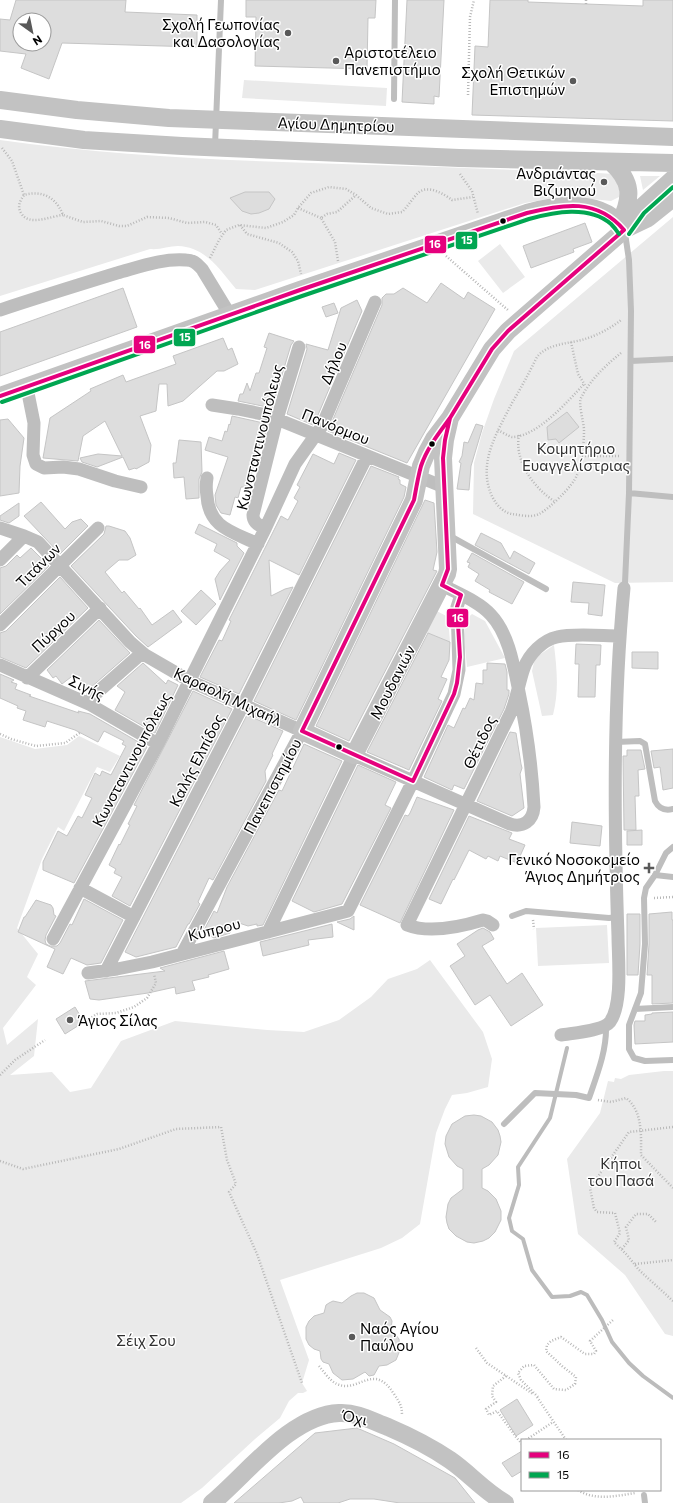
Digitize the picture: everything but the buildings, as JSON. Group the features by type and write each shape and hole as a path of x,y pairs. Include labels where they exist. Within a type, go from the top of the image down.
{"street":[{"name":"Αγίου Δημητρίου","path":"0,100 77,110 216,120 673,137"},
{"name":"Αγίου Δημητρίου","path":"0,129 84,140 215,148 459,158 673,163"},
{"path":"0,396 27,388 230,315 527,213 560,206 579,206 605,213 622,226 629,198 629,190 624,176 611,162"},
{"name":"Πανεπιστημίου","path":"182,954 302,731 414,500 423,462 434,439 450,418 492,349 502,337 673,178"},
{"name":"Πανεπιστημίου","path":"622,226 648,218 673,198"},
{"path":"0,310 150,264 174,260 186,260 196,263 203,271 230,315"},
{"name":"Δήλου","path":"316,434 325,421 375,302"},
{"name":"Κωνσταντινουπόλεως","path":"265,529 256,523 253,519 253,514 277,419 299,347"},
{"path":"27,388 34,423 33,455 36,464 40,467 48,469 63,467 79,469 115,481 141,486"},
{"name":"Πανόρμου","path":"212,405 238,408 277,419 444,487"},
{"name":"Μουδανιών","path":"268,932 354,755 447,574 447,534 443,454 450,418"},
{"name":"Κωνσταντινουπόλεως","path":"53,939 158,744 258,544 297,459 316,434"},
{"name":"Καλής Ελπίδος","path":"106,971 243,705 367,456"},
{"path":"207,478 207,504 216,522 258,544"},
{"name":"Καραολή Μιχαήλ","path":"0,528 38,542 130,642 142,652 190,681 513,825 520,825 528,821 532,817 534,809 528,742 519,689"},
{"name":"Τιτάνων","path":"0,625 98,528"},
{"path":"0,560 24,536"},
{"path":"442,584 485,609 497,622 511,656 519,689"},
{"path":"561,1035 595,1029 606,1025 613,1015 617,995 619,966 615,814 616,742 620,636 625,585"},
{"path":"413,781 456,688 460,657 458,607 461,595"},
{"name":"Πύργου","path":"27,678 100,608"},
{"name":"Θέτιδος","path":"493,925 487,920 484,920 459,927 437,929 422,929 407,925 467,805 511,712 524,668 530,656 551,639 558,637 620,636"},
{"path":"89,704 92,697 142,652"},
{"name":"Σιγής","path":"0,665 89,704 158,744"},
{"name":"Κύπρου","path":"88,973 152,962 348,911 413,781"},
{"path":"80,888 134,916"},
{"name":"Όχι","path":"212,1503 274,1445 299,1427 314,1419 334,1414 348,1414 366,1418 401,1433 449,1459 483,1488 505,1503"}],"lane":[{"path":"215,148 221,0"},
{"path":"394,99 395,0"},
{"path":"622,226 629,254 631,311 629,493 625,585"},
{"path":"630,361 673,359"},
{"path":"629,493 673,497"},
{"path":"447,534 546,589"},
{"path":"616,742 640,741 644,744 655,801 661,808 667,810 673,809"},
{"path":"673,847 666,853 655,875 646,888 644,898 645,944 643,978 641,994 629,1025 630,1054 638,1060 645,1061 673,1060"},
{"path":"655,875 673,877"},
{"path":"512,916 526,911 609,918 617,917"},
{"path":"635,1010 673,1007"},
{"path":"504,1124 535,1093 565,1094 589,1098 600,1063 606,1037 606,1025"},
{"path":"642,1494 645,1503"}],"path":[{"path":"468,95 470,17 474,0"},
{"path":"2,148 12,161 24,195"},
{"path":"459,172 472,191 479,218"},
{"path":"203,271 222,234 226,230 239,225 266,228 283,222 294,215 311,192 329,187 346,189 356,195 371,208 388,214 402,212 419,192 430,190 441,192 452,200 473,198"},
{"path":"63,215 55,201 47,195 40,193 24,195 19,201 21,213 31,220 63,215 83,222 101,221 119,226 127,226 147,217 169,218 187,223 205,222 216,225 222,234"},
{"path":"321,218 327,214 337,212 356,195"},
{"path":"298,208 321,218 335,242 340,278"},
{"path":"239,225 247,234 279,243 292,252 311,288"},
{"path":"434,245 519,320"},
{"path":"631,311 612,327 586,339 550,347 541,352 492,441 488,458 486,478 492,496 497,504 507,513 525,516 538,514 555,502 576,477 582,456 584,429 579,400 586,388 604,367 631,346"},
{"path":"571,342 578,374 586,388"},
{"path":"498,430 511,437 525,434 543,423 584,384"},
{"path":"519,435 517,444 524,467 530,478 548,497 555,502"},
{"path":"582,456 629,455"},
{"path":"0,734 11,739 36,746 65,743 80,732"},
{"path":"656,898 673,897"},
{"path":"84,1022 97,1014 116,1013 134,1007 147,998 156,983 152,962"},
{"path":"0,1075 16,1060 45,1040"},
{"path":"589,1098 608,1102 626,1098 633,1104 640,1131 641,1155 673,1188"},
{"path":"0,1161 23,1169 119,1149 176,1129 222,1127 227,1160 236,1184 229,1192 257,1254 302,1383"},
{"path":"673,1127 629,1132 590,1188 594,1208 597,1212 615,1213 620,1233 614,1242 622,1249 639,1270 673,1301"},
{"path":"622,1249 629,1240 626,1227 636,1214 648,1214 656,1222"},
{"path":"635,1264 673,1260"},
{"path":"565,1439 538,1397 521,1380 518,1373 524,1366 534,1365 554,1389 566,1390 575,1384 576,1376 562,1366 546,1351 547,1346 551,1341 561,1337 585,1354 594,1354 596,1351 590,1341 614,1319"},
{"path":"476,1348 487,1363 538,1397"},
{"path":"319,1366 337,1384 348,1386 372,1379 383,1380 389,1386 402,1407 401,1433"},
{"path":"506,1376 493,1386 492,1396 496,1402 486,1409 489,1415 497,1411 521,1442"},
{"path":"528,1439 553,1422"},
{"path":"580,1491 586,1495 609,1498 642,1494"}],"green space":[{"path":"244,80 387,88 386,106 242,98"},
{"path":"0,140 133,154 267,162 614,174 621,196 611,201 565,196 525,203 255,290 236,289 218,267 204,255 197,250 178,246 150,249 0,296"},
{"path":"640,176 660,176 643,190"},
{"name":"Κοιμητήριο Ευαγγελίστριας","path":"673,217 673,582 615,583 473,514 474,463 482,433 494,399 514,351"},
{"path":"500,244 525,277 503,293 478,261"},
{"path":"435,610 448,617 450,642 425,632"},
{"path":"472,614 485,621 505,658 467,667 465,631 468,618"},
{"path":"554,645 557,680 555,706 553,715 542,716 532,671 535,658"},
{"name":"Σέιχ Σου","path":"79,736 120,756 110,772 97,767 64,831 58,827 42,859 17,928 38,954 27,977 36,985 3,1028 7,1045 38,1019 34,1056 10,1075 52,1072 70,1092 91,1088 121,1041 175,1021 304,1032 339,1020 371,997 388,979 417,969 430,960 483,1032 492,1059 488,1087 467,1093 452,1095 445,1109 436,1133 420,1224 402,1238 381,1248 280,1280 309,1360 302,1383 307,1391 298,1393 289,1401 280,1418 202,1488 181,1503 0,1503 0,737 35,749 67,745"},
{"path":"607,925 609,963 538,966 536,928"},
{"name":"Κήποι του Πασά","path":"673,1071 673,1336 665,1334 625,1275 578,1234 567,1159 600,1113 608,1081 614,1082 615,1078 621,1079 629,1075"}],"waterway":[{"path":"567,1048 550,1118 518,1167 519,1185 509,1218 512,1231 523,1239 532,1270 552,1297 570,1296 581,1292 587,1295 602,1320 612,1342 629,1363 643,1376 673,1398"}],"transit line":[{"name":"15","path":"629,234 644,213 673,187"},
{"name":"16","path":"0,396 300,290 527,213 554,207 579,206 591,208 614,220 624,230 508,331 492,349 450,418"},
{"name":"15","path":"2,402 302,296 529,219 560,212 582,212 602,218 611,224 619,234"},
{"name":"16","path":"450,418 443,458 448,569 442,585 461,595 457,607 460,657 457,683 454,694 413,781 302,731 414,500 421,466 427,453 450,418"}],"place":[{"name":"Σχολή Γεωπονίας και Δασολογίας","path":"288,33"},
{"name":"Αριστοτέλειο Πανεπιστήμιο","path":"336,61"},
{"name":"Σχολή Θετικών Επιστημών","path":"573,81"},
{"name":"Ανδριάντας Βιζυηνού","path":"604,182"},
{"name":"Γενικό Νοσοκομείο Άγιος Δημήτριος","path":"649,868"},
{"name":"Άγιος Σίλας","path":"70,1020"},
{"name":"Ναός Αγίου Παύλου","path":"352,1337"}]}
